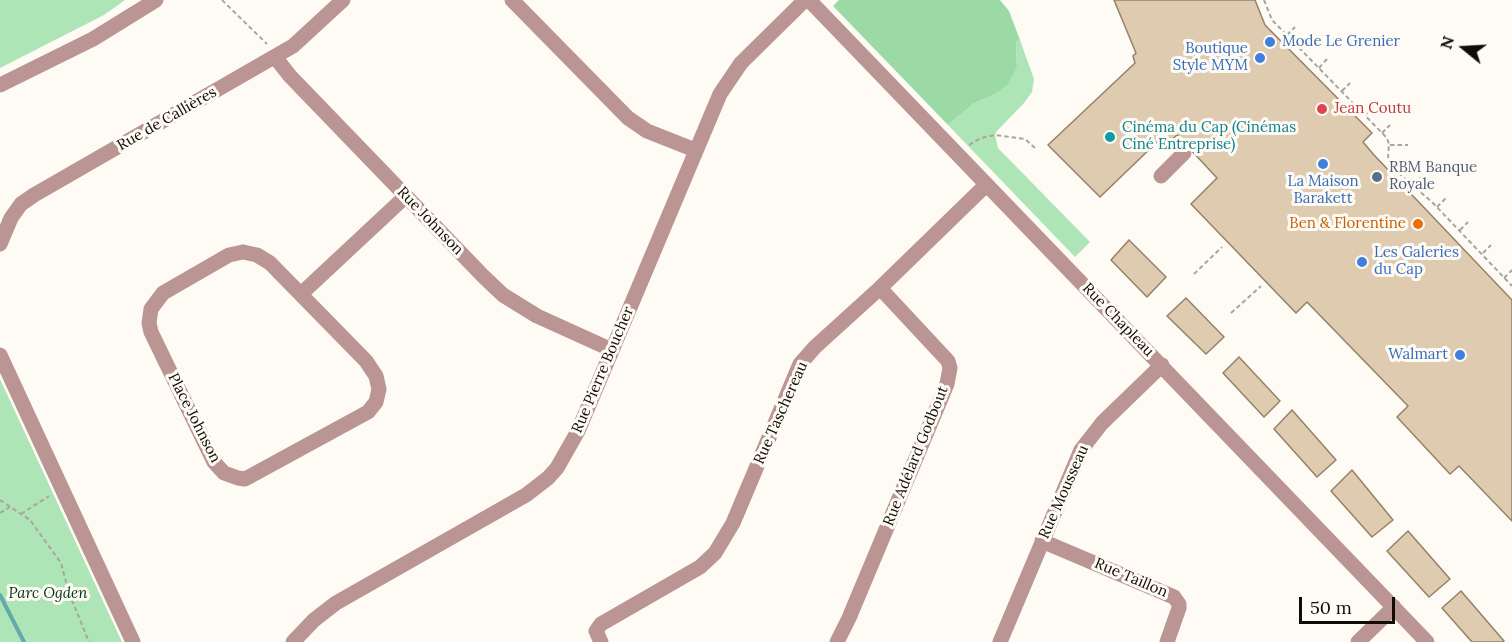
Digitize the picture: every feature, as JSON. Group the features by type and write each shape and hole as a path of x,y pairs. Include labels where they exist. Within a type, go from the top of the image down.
{"street":[{"path":"0,85 93,39 156,0"},
{"name":"Rue de Callières","path":"0,244 11,218 21,204 275,57 306,36 343,0"},
{"path":"512,0 628,118 647,131 695,150"},
{"name":"Rue Pierre Boucher","path":"293,642 314,620 336,603 514,502 548,478 565,456 578,431 720,94 732,74 807,0"},
{"name":"Rue Chapleau","path":"807,0 1162,365 1427,642"},
{"name":"Rue Johnson","path":"275,57 290,76 503,295 537,316 612,350"},
{"path":"1161,176 1184,153"},
{"name":"Rue Taschereau","path":"601,642 596,631 601,624 700,567 716,553 733,523 800,364 986,184"},
{"path":"301,294 406,196"},
{"name":"Place Johnson","path":"243,252 265,258 301,294 374,371 379,382 376,402 368,412 252,476 245,478 231,476 224,473 214,462 151,332 149,323 151,309 163,293 229,255 243,252"},
{"name":"Rue Adélard Godbout","path":"837,642 947,384 950,368 948,361 880,288"},
{"path":"0,355 133,642"},
{"name":"Rue Mousseau","path":"1000,642 1076,460 1102,423 1162,365"},
{"name":"Rue Taillon","path":"1042,541 1174,597 1179,608 1167,642"},
{"path":"1358,642 1394,607"}],"path":[{"path":"222,0 269,46 275,57"},
{"path":"1264,0 1272,20 1389,140 1388,159 1391,165 1437,207 1512,286"},
{"path":"1287,35 1295,27"},
{"path":"1319,68 1327,59"},
{"path":"1342,91 1350,83"},
{"path":"1365,115 1373,107"},
{"path":"1382,133 1390,125"},
{"path":"967,147 981,138 995,135 1025,139 1035,148"},
{"path":"1389,145 1408,145"},
{"path":"1412,185 1424,175"},
{"path":"1437,207 1446,198"},
{"path":"1460,230 1468,222"},
{"path":"1482,254 1491,245"},
{"path":"1194,274 1222,247"},
{"path":"1504,278 1512,270"},
{"path":"1231,313 1261,286"},
{"path":"20,514 61,488"},
{"path":"0,500 30,520 62,563 69,593 89,642"},
{"path":"0,513 10,507"}],"green space":[{"path":"0,0 125,0 104,15 0,68"},
{"path":"839,0 1000,0 1009,11 1020,40 1016,42 1017,67 1007,85 993,95 973,104 948,125 833,6"},
{"path":"1020,40 1034,79 1032,92 997,131 995,135 998,148 1090,242 1075,257 948,125 973,104 993,95 1017,67 1016,42"},
{"name":"Parc Ogden","path":"0,379 122,642 0,642"}],"building":[{"name":"Les Galeries du Cap","path":"1114,0 1255,0 1265,25 1372,133 1363,142 1374,155 1512,300 1512,521 1459,466 1450,474 1397,417 1408,406 1307,302 1296,313 1191,204 1217,178 1177,135 1163,148 1157,142 1100,197 1048,145 1135,63 1133,56 1136,53"},
{"path":"1129,240 1166,277 1147,297 1111,260"},
{"path":"1186,298 1224,337 1206,354 1167,316"},
{"path":"1239,357 1280,401 1264,417 1223,373"},
{"path":"1292,410 1336,460 1317,477 1274,429"},
{"path":"1352,470 1393,520 1372,537 1331,491"},
{"path":"1408,531 1450,579 1429,597 1387,551"},
{"path":"1461,591 1503,642 1472,642 1442,608"}],"waterway":[{"path":"0,595 24,642"}],"place":[{"name":"Mode Le Grenier","path":"1270,42"},
{"name":"Boutique Style MYM","path":"1260,58"},
{"name":"Jean Coutu","path":"1322,109"},
{"name":"Cinéma du Cap (Cinémas Ciné Entreprise)","path":"1110,137"},
{"name":"La Maison Barakett","path":"1323,164"},
{"name":"RBM Banque Royale","path":"1377,177"},
{"name":"Ben & Florentine","path":"1418,224"},
{"name":"Les Galeries du Cap","path":"1362,262"},
{"name":"Walmart","path":"1460,355"}]}
